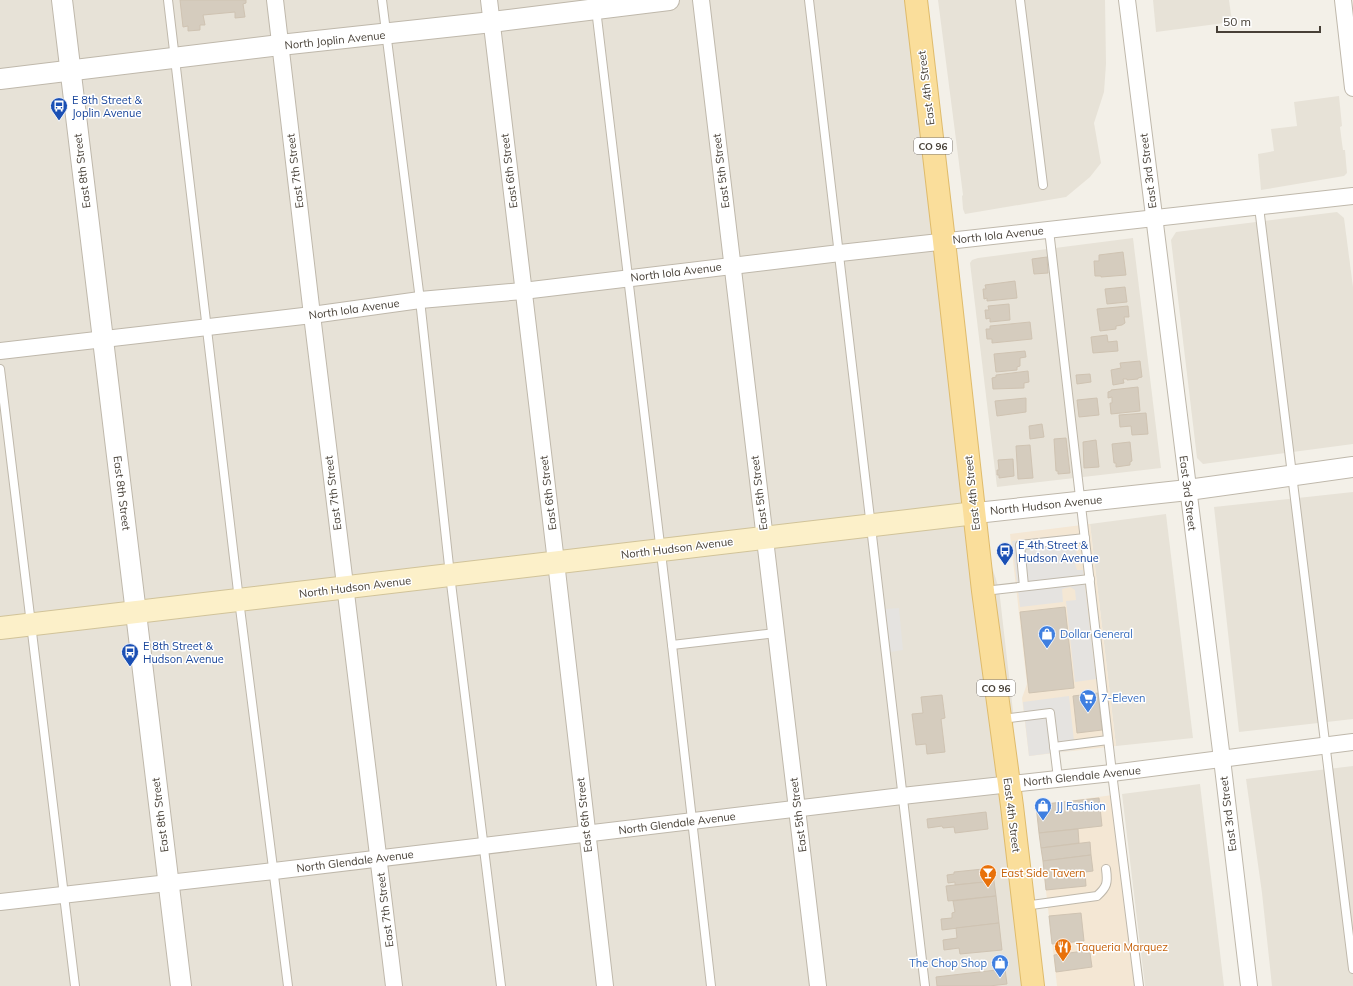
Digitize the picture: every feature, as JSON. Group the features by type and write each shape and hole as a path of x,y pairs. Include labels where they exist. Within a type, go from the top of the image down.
{"main road":[{"name":"East 4th Street","path":"916,0 944,241 971,514 1009,784 1033,986"},
{"name":"North Hudson Avenue","path":"0,628 971,514"}],"street":[{"name":"East 8th Street","path":"62,0 181,986"},
{"name":"East 7th Street","path":"275,0 394,986"},
{"name":"East 6th Street","path":"489,0 605,986"},
{"name":"North Joplin Avenue","path":"0,79 280,45 386,35 492,22 595,5 669,0"},
{"name":"East 5th Street","path":"701,0 818,986"},
{"name":"East 3rd Street","path":"1127,0 1249,986"},
{"path":"1343,0 1353,88"},
{"name":"North Iola Avenue","path":"0,351 312,315 420,300 523,291 944,241 1353,196"},
{"name":"North Hudson Avenue","path":"971,514 1188,490 1353,467"},
{"name":"North Glendale Avenue","path":"0,902 378,859 692,820 1112,773 1353,742"}],"lane":[{"path":"168,0 239,600 288,986"},
{"path":"382,0 420,300 450,576 501,986"},
{"path":"809,0 840,253 925,986"},
{"path":"1020,0 1043,185"},
{"path":"595,5 672,645 711,986"},
{"path":"1259,206 1353,969"},
{"path":"1049,230 1138,986"},
{"path":"0,369 75,986"},
{"path":"1024,586 1020,545 1085,538"},
{"path":"983,591 1090,579"},
{"path":"672,645 776,633"},
{"path":"1000,719 1050,714 1058,778"},
{"path":"1054,746 1108,740"},
{"path":"1024,906 1097,896 1105,889 1107,880 1106,869"}],"shaded area":[{"path":"0,0 915,0 975,513 999,589 1014,720 1006,760 1033,986 0,986"},
{"path":"938,0 1105,0 1106,64 1104,92 1094,123 1101,163 1090,177 1066,197 965,214 963,209 963,195"},
{"path":"1153,0 1229,0 1232,22 1156,32"},
{"path":"1339,96 1342,126 1340,127 1343,150 1345,150 1347,173 1344,176 1261,190 1258,154 1274,151 1271,129 1297,126 1294,102"},
{"path":"1337,212 1344,218 1353,287 1353,444 1203,464 1197,458 1171,240 1176,232"},
{"path":"1133,238 1161,468 997,487 970,263 972,260 978,258"},
{"path":"1353,492 1353,719 1239,732 1214,507"},
{"path":"1166,514 1193,738 1116,746 1090,524"},
{"path":"1090,524 1116,746 1029,756 1022,698 1027,684 1010,534"},
{"path":"1075,534 1077,559 1074,560 1077,570 1083,570 1096,679 1075,682 1066,601 1076,600 1075,590 1070,587 1062,589 1063,602 1020,607 1012,541"},
{"path":"899,608 903,650 890,652 885,609"},
{"path":"1069,696 1075,750 1029,756 1023,702"},
{"path":"1353,766 1353,986 1272,986 1262,893 1246,779"},
{"path":"1200,784 1224,986 1145,986 1122,794"},
{"path":"1113,795 1136,986 1057,986 1036,805"}],"building":[{"path":"180,0 246,0 246,3 243,4 245,17 235,18 235,12 203,15 205,25 200,25 200,30 188,31 188,26 183,27"},
{"path":"1123,252 1126,275 1095,276 1094,261 1099,261 1099,255"},
{"path":"1047,257 1048,273 1034,274 1032,259"},
{"path":"1015,281 1017,298 987,301 987,298 984,299 983,289 986,289 985,285"},
{"path":"1125,287 1127,302 1107,304 1105,289"},
{"path":"1009,304 1010,320 990,322 990,318 986,319 985,310 989,310 988,306"},
{"path":"1128,306 1129,317 1124,317 1125,323 1116,326 1116,329 1100,331 1097,309"},
{"path":"1030,322 1032,339 992,343 992,339 987,339 986,329 990,329 990,326"},
{"path":"1107,335 1108,342 1117,341 1118,351 1093,353 1091,337"},
{"path":"1025,351 1026,357 1020,358 1020,366 1017,367 1017,370 996,372 994,354"},
{"path":"1140,361 1142,377 1138,379 1123,379 1124,383 1113,385 1111,370 1121,368 1120,363"},
{"path":"1028,371 1029,382 1024,383 1024,388 993,389 992,378 996,377 996,375"},
{"path":"1090,374 1091,382 1077,384 1076,375"},
{"path":"1138,387 1140,411 1111,414 1110,403 1112,403 1112,397 1108,398 1108,392 1111,390"},
{"path":"1026,398 1026,412 997,416 995,401"},
{"path":"1097,398 1099,415 1079,417 1077,400"},
{"path":"1146,413 1148,434 1132,435 1131,426 1120,427 1119,415"},
{"path":"1042,424 1044,437 1030,439 1029,426"},
{"path":"1066,438 1070,473 1058,474 1058,471 1056,471 1054,439"},
{"path":"1096,440 1099,467 1084,468 1083,442"},
{"path":"1130,442 1132,461 1130,462 1130,465 1116,467 1116,463 1114,463 1112,444"},
{"path":"1030,445 1033,478 1018,479 1016,446"},
{"path":"1013,459 1014,476 999,478 999,475 997,475 997,470 999,470 998,460"},
{"path":"1065,607 1074,688 1029,693 1020,612"},
{"name":"7-Eleven","path":"1098,693 1102,730 1077,733 1073,696"},
{"path":"942,695 945,718 941,719 945,752 927,754 926,744 916,745 912,714 923,713 921,697"},
{"path":"1099,798 1102,826 1039,833 1036,805"},
{"path":"986,812 988,829 955,833 954,827 943,828 942,826 928,828 927,819"},
{"path":"1078,829 1079,843 1041,848 1039,833"},
{"path":"1090,842 1091,855 1043,861 1041,848"},
{"path":"1091,855 1093,871 1085,872 1086,886 1046,890 1043,861"},
{"path":"993,868 994,881 955,885 955,882 948,883 947,875 954,874 954,872"},
{"path":"994,881 996,896 948,901 946,886"},
{"path":"996,896 999,923 942,930 941,919 952,918 952,913 955,912 953,901"},
{"path":"1081,913 1084,941 1052,944 1049,916"},
{"path":"999,923 1002,950 960,954 959,948 944,950 943,940 957,938 956,928"},
{"path":"1084,951 1085,953 1090,953 1092,967 1056,972 1054,955"},
{"path":"1005,969 1007,984 989,986 937,986 936,977"}],"place":[{"name":"E 8th Street & Joplin Avenue","path":"59,121"},
{"name":"E 4th Street & Hudson Avenue","path":"1005,566"},
{"name":"Dollar General","path":"1047,649"},
{"name":"E 8th Street & Hudson Avenue","path":"130,667"},
{"name":"7-Eleven","path":"1088,713"},
{"name":"JJ Fashion","path":"1043,821"},
{"name":"East Side Tavern","path":"988,888"},
{"name":"Taqueria Marquez","path":"1063,962"},
{"name":"The Chop Shop","path":"1000,978"}]}
